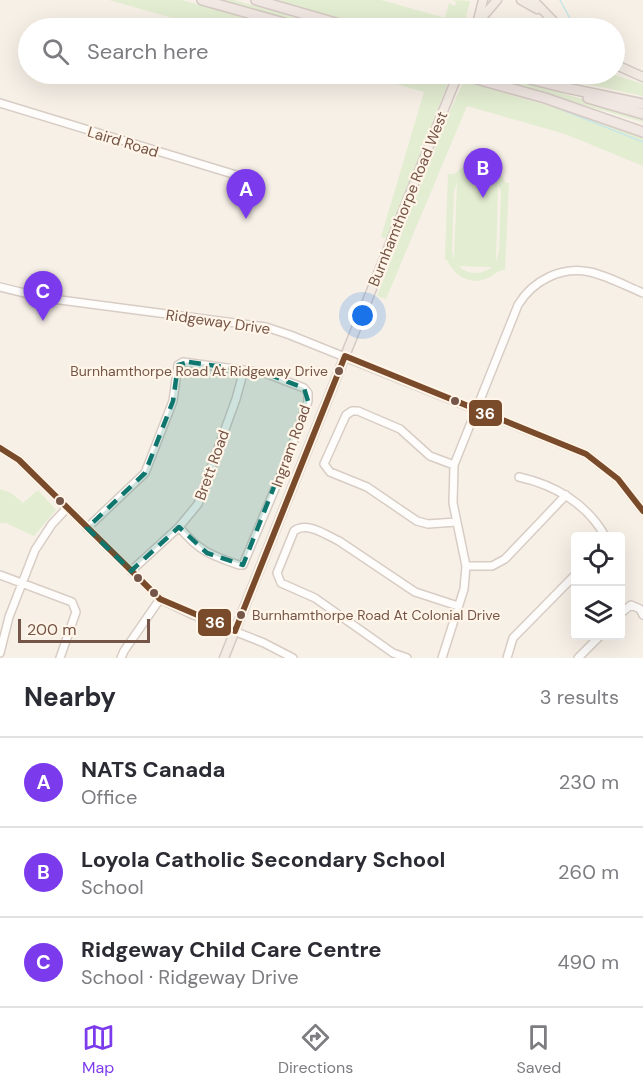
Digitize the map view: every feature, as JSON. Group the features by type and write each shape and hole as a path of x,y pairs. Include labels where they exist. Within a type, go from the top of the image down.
{"highway":[{"path":"202,0 266,18"},
{"path":"256,0 318,18"},
{"path":"495,84 545,98 643,132"},
{"path":"550,84 643,104"},
{"path":"562,87 568,93 643,114"},
{"path":"623,124 643,126"}],"main road":[{"path":"479,18 483,0"},
{"path":"482,18 496,0"},
{"path":"521,0 546,13"},
{"path":"533,0 551,18"},
{"path":"625,69 643,78"},
{"name":"Burnhamthorpe Road West","path":"224,658 455,84"}],"street":[{"name":"Laird Road","path":"0,103 246,178"},
{"path":"442,658 464,589 466,566 464,548 456,522 452,490 454,465 518,305 528,290 553,275 582,271 596,274 643,293"},
{"name":"Ridgeway Drive","path":"0,287 45,298 266,327 345,356 586,454 618,479 643,511"},
{"name":"Ingram Road","path":"87,528 146,473 173,401 178,365 189,362 265,373 304,388 308,393 308,400 246,562 238,566 207,553 191,542 179,527"},
{"name":"Brett Road","path":"131,571 179,527 198,504 236,399 244,370"},
{"path":"454,465 430,456 396,427 358,411 352,411 346,415 324,464 330,472 367,487 417,521 428,524 456,522"},
{"path":"0,448 19,460 160,599 275,648 293,658"},
{"path":"519,477 538,481 566,495 583,507 601,532"},
{"path":"466,566 492,566 505,559 566,495"},
{"path":"0,653 6,624 24,584 35,550 43,536 67,508"},
{"path":"407,658 393,653 315,598 281,583 277,573 294,531 300,526 306,526 339,541 414,592 458,606"},
{"path":"0,575 72,602 76,607 60,658"},
{"path":"507,658 513,638 571,579"},
{"path":"121,658 160,599"},
{"path":"625,610 631,605 640,609 643,615"},
{"path":"578,658 596,640"}],"highlighted area":[{"path":"189,362 265,373 304,388 308,401 243,565 207,553 179,527 131,571 87,528 145,473 173,401 178,365"}],"green space":[{"path":"109,0 182,0 246,18 173,18"},
{"path":"213,0 234,0 296,18 277,18"},
{"path":"275,0 381,0 445,18 338,18"},
{"path":"453,0 470,1 466,18 445,18 449,3 455,6 456,2"},
{"path":"625,78 643,84 643,96 587,84 625,84"},
{"path":"396,84 447,84 389,239 381,237 424,92"},
{"path":"463,84 474,84 589,118 643,137 643,166 565,134 467,106 386,299 377,296"},
{"path":"512,84 528,84 643,116 643,122"},
{"path":"474,163 484,164 497,171 506,183 509,183 505,270 482,280 464,278 445,260 448,174 454,174 461,168","holes":["457,183 454,258 454,259 452,250 454,191","498,184 501,192 499,251 496,262","459,266 491,268 474,273"]},
{"path":"0,489 11,493 23,503 38,490 56,510 34,536 6,523 0,523"}],"waterway":[{"path":"560,0 570,18"},
{"path":"555,107 643,142"}],"transit line":[{"name":"36","path":"0,448 19,460 160,599 235,631 345,356 586,454 618,479 643,511"}],"place":[{"name":"Loyola Catholic Secondary School","path":"483,198"},
{"name":"NATS Canada","path":"246,219"},
{"name":"Ridgeway Child Care Centre","path":"43,321"},
{"name":"Burnhamthorpe Road At Ridgeway Drive","path":"339,371"},
{"name":"Burnhamthorpe Road At Colonial Drive","path":"241,615"}]}
